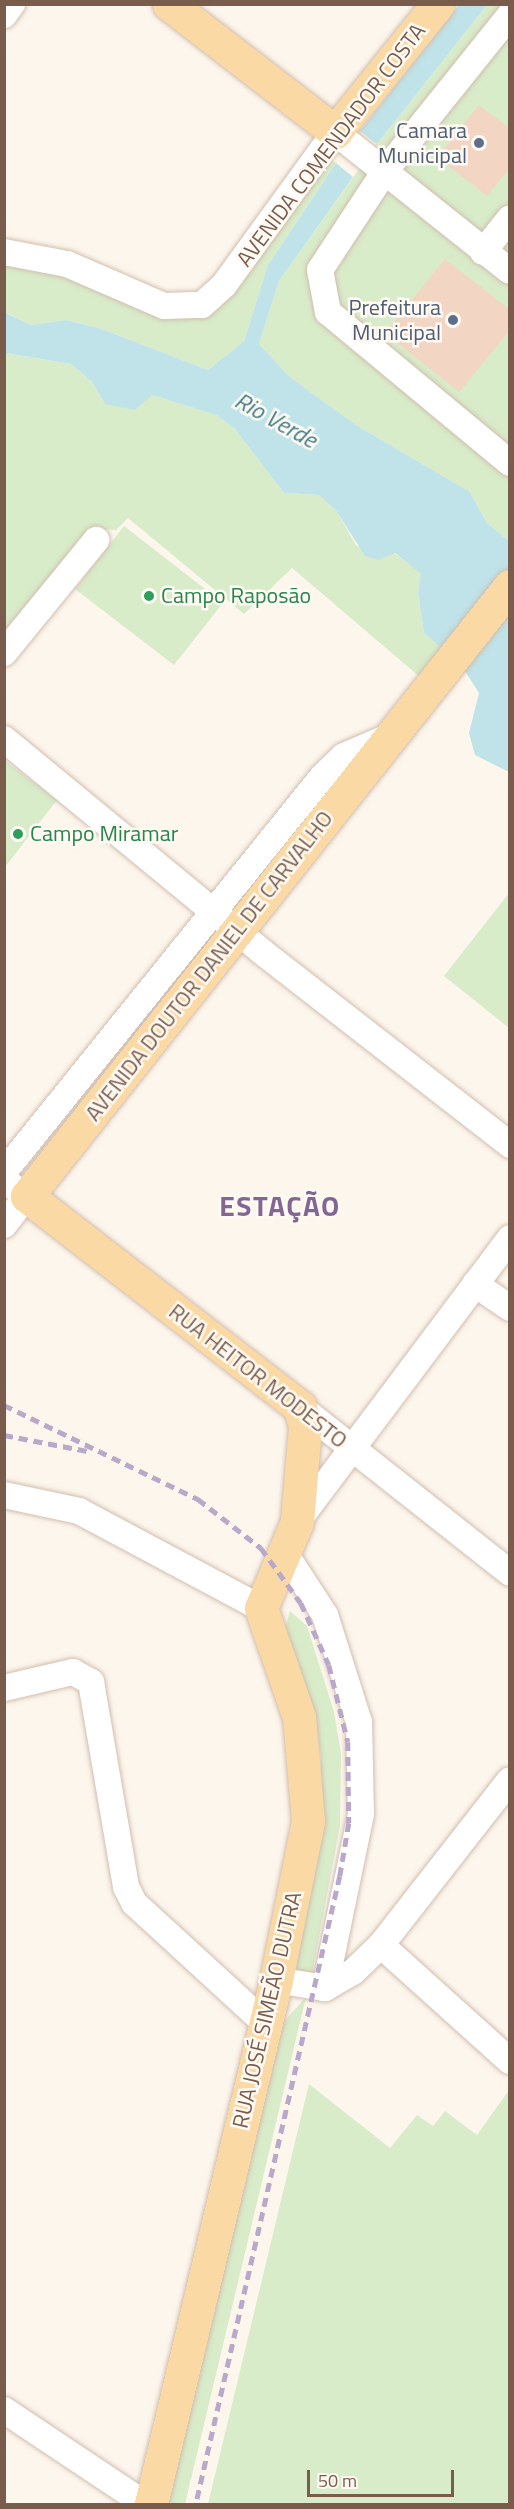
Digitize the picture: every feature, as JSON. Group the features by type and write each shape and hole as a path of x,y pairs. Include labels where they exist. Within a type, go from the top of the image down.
{"main road":[{"path":"169,4 335,132"},
{"name":"AVENIDA COMENDADOR COSTA","path":"335,132 438,4"},
{"name":"AVENIDA DOUTOR DANIEL DE CARVALHO","path":"16,1188 225,921 391,736 510,586"},
{"name":"RUA HEITOR MODESTO","path":"16,1188 300,1407"},
{"path":"261,1608 286,1555 297,1522 306,1472 300,1407"},
{"name":"RUA JOSÉ SIMEÃO DUTRA","path":"151,2505 264,2022 276,1980 301,1865 309,1783 299,1717 261,1608"}],"street":[{"path":"4,15 12,4"},
{"path":"510,15 385,171 320,270 328,312 510,463"},
{"path":"335,132 483,252 510,271"},
{"name":"AVENIDA COMENDADOR COSTA","path":"4,252 67,264 164,306 202,304 224,285 335,132"},
{"path":"483,252 510,218"},
{"path":"4,653 96,540"},
{"path":"4,739 225,921 510,1145"},
{"path":"4,1172 225,921"},
{"path":"4,1225 16,1188"},
{"path":"297,1522 510,1238"},
{"path":"475,1284 510,1308"},
{"name":"RUA HEITOR MODESTO","path":"300,1407 510,1573"},
{"path":"4,1495 79,1511 261,1608"},
{"path":"286,1555 325,1615 359,1722 361,1814 326,1988"},
{"path":"4,1688 74,1672 91,1682 126,1887 134,1902 264,2022"},
{"path":"276,1980 326,1988 353,1972 381,1946 510,1780"},
{"path":"381,1946 510,2061"},
{"path":"4,2410 145,2505"}],"green space":[{"path":"487,5 509,5 509,541 487,523 470,492 356,425 290,377 259,344 279,281 377,144"},
{"path":"331,160 336,163 268,265 244,341 208,370 102,329 66,320 31,325 5,312 4,260 62,271 160,315 205,316 219,308"},
{"path":"4,353 71,364 92,382 105,404 152,395 216,415 234,428 284,493 319,495 337,512 356,545 379,560 394,553 422,574 418,593 424,633 442,648 420,677 292,568 244,614 128,518 116,530 89,528 5,636"},
{"name":"Campo Raposão","path":"124,526 223,603 174,665 75,589"},
{"name":"Campo Miramar","path":"4,760 57,800 5,867 4,867"},
{"path":"509,893 509,1028 444,976"},
{"path":"290,1611 307,1626 334,1712 341,1754 340,1826 312,1974 297,1973 293,1964 321,1827 321,1757 316,1723 285,1629"},
{"path":"306,1997 185,2504 155,2504 279,2027"},
{"path":"309,2084 390,2148 417,2115 433,2126 445,2111 477,2135 509,2090 509,2504 208,2504"}],"water":[{"path":"459,5 487,5 377,144 360,131"},
{"name":"Rio Verde","path":"336,163 353,177 279,281 259,344 290,377 356,425 470,492 487,523 509,541 509,772 475,755 469,733 479,693 461,665 424,633 418,593 421,574 395,553 379,560 365,556 337,512 319,495 284,493 234,428 216,415 152,395 135,410 105,404 92,382 71,364 5,353 4,312 31,325 66,320 102,329 208,370 244,341 268,265"}],"building":[{"name":"Camara Municipal","path":"479,105 510,129 510,168 487,196 437,157"},
{"name":"Prefeitura Municipal","path":"445,259 510,310 510,330 459,392 385,333"}],"railway":[{"path":"4,1405 198,1499 261,1548 301,1603 329,1665 348,1742 349,1823 340,1876 196,2504"},
{"path":"4,1435 87,1451"}],"place":[{"name":"Camara Municipal","path":"479,143"},
{"name":"Prefeitura Municipal","path":"453,320"},
{"name":"Campo Raposão","path":"149,596"},
{"name":"Campo Miramar","path":"18,834"}],"district":[{"name":"ESTAÇÃO","path":"280,1206"}]}
